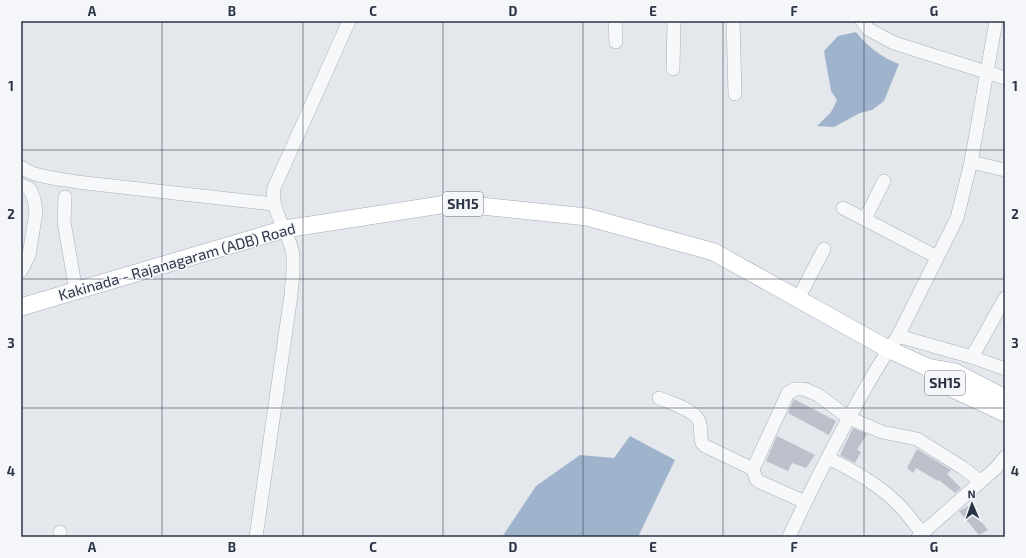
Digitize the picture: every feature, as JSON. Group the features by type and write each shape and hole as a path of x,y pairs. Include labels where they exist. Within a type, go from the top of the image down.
{"main road":[{"name":"Kakinada - Rajanagaram (ADB) Road","path":"21,307 285,230 453,203 587,217 714,252 798,299 893,342 951,388 1005,413"},
{"name":"SH15","path":"925,366 955,372 1005,398"}],"street":[{"path":"256,537 293,273 292,252 285,230 273,204 272,195 348,21"},
{"path":"615,21 616,42"},
{"path":"673,69 674,21"},
{"path":"733,21 735,94"},
{"path":"862,21 868,29 894,43 1005,78"},
{"path":"789,537 805,502 849,418 893,342 957,218 971,162 996,21"},
{"path":"971,162 1005,170"},
{"path":"21,167 27,171 57,179 77,182 273,204"},
{"path":"864,219 884,180"},
{"path":"21,185 30,189 34,199 36,212 29,255 21,271"},
{"path":"65,198 64,222 76,291"},
{"path":"843,208 937,257"},
{"path":"798,299 824,249"},
{"path":"972,357 1005,298"},
{"path":"893,342 972,357 1005,369"},
{"path":"805,502 760,482 756,479 753,469 788,393 795,389 804,390 818,395 849,418 882,432 917,439 980,481"},
{"path":"659,398 698,416 702,443 705,446 753,469"},
{"path":"828,458 852,470 875,485 898,504 922,536 980,481 1000,471 1005,457"}],"water":[{"path":"856,32 875,51 899,64 884,101 872,110 860,113 834,127 817,126 831,112 837,100 831,91 824,51 838,36"},
{"path":"630,436 675,460 638,537 502,537 536,486 580,455 614,458"}],"building":[{"path":"794,399 836,421 829,435 788,413"},
{"path":"853,428 867,434 857,450 861,452 855,463 840,455"},
{"path":"777,436 815,455 806,468 792,463 788,471 766,461"},
{"path":"917,449 951,470 947,474 961,488 955,493 939,480 938,481 916,468 913,473 907,468"},
{"path":"968,506 988,530 979,535 959,511"}]}
